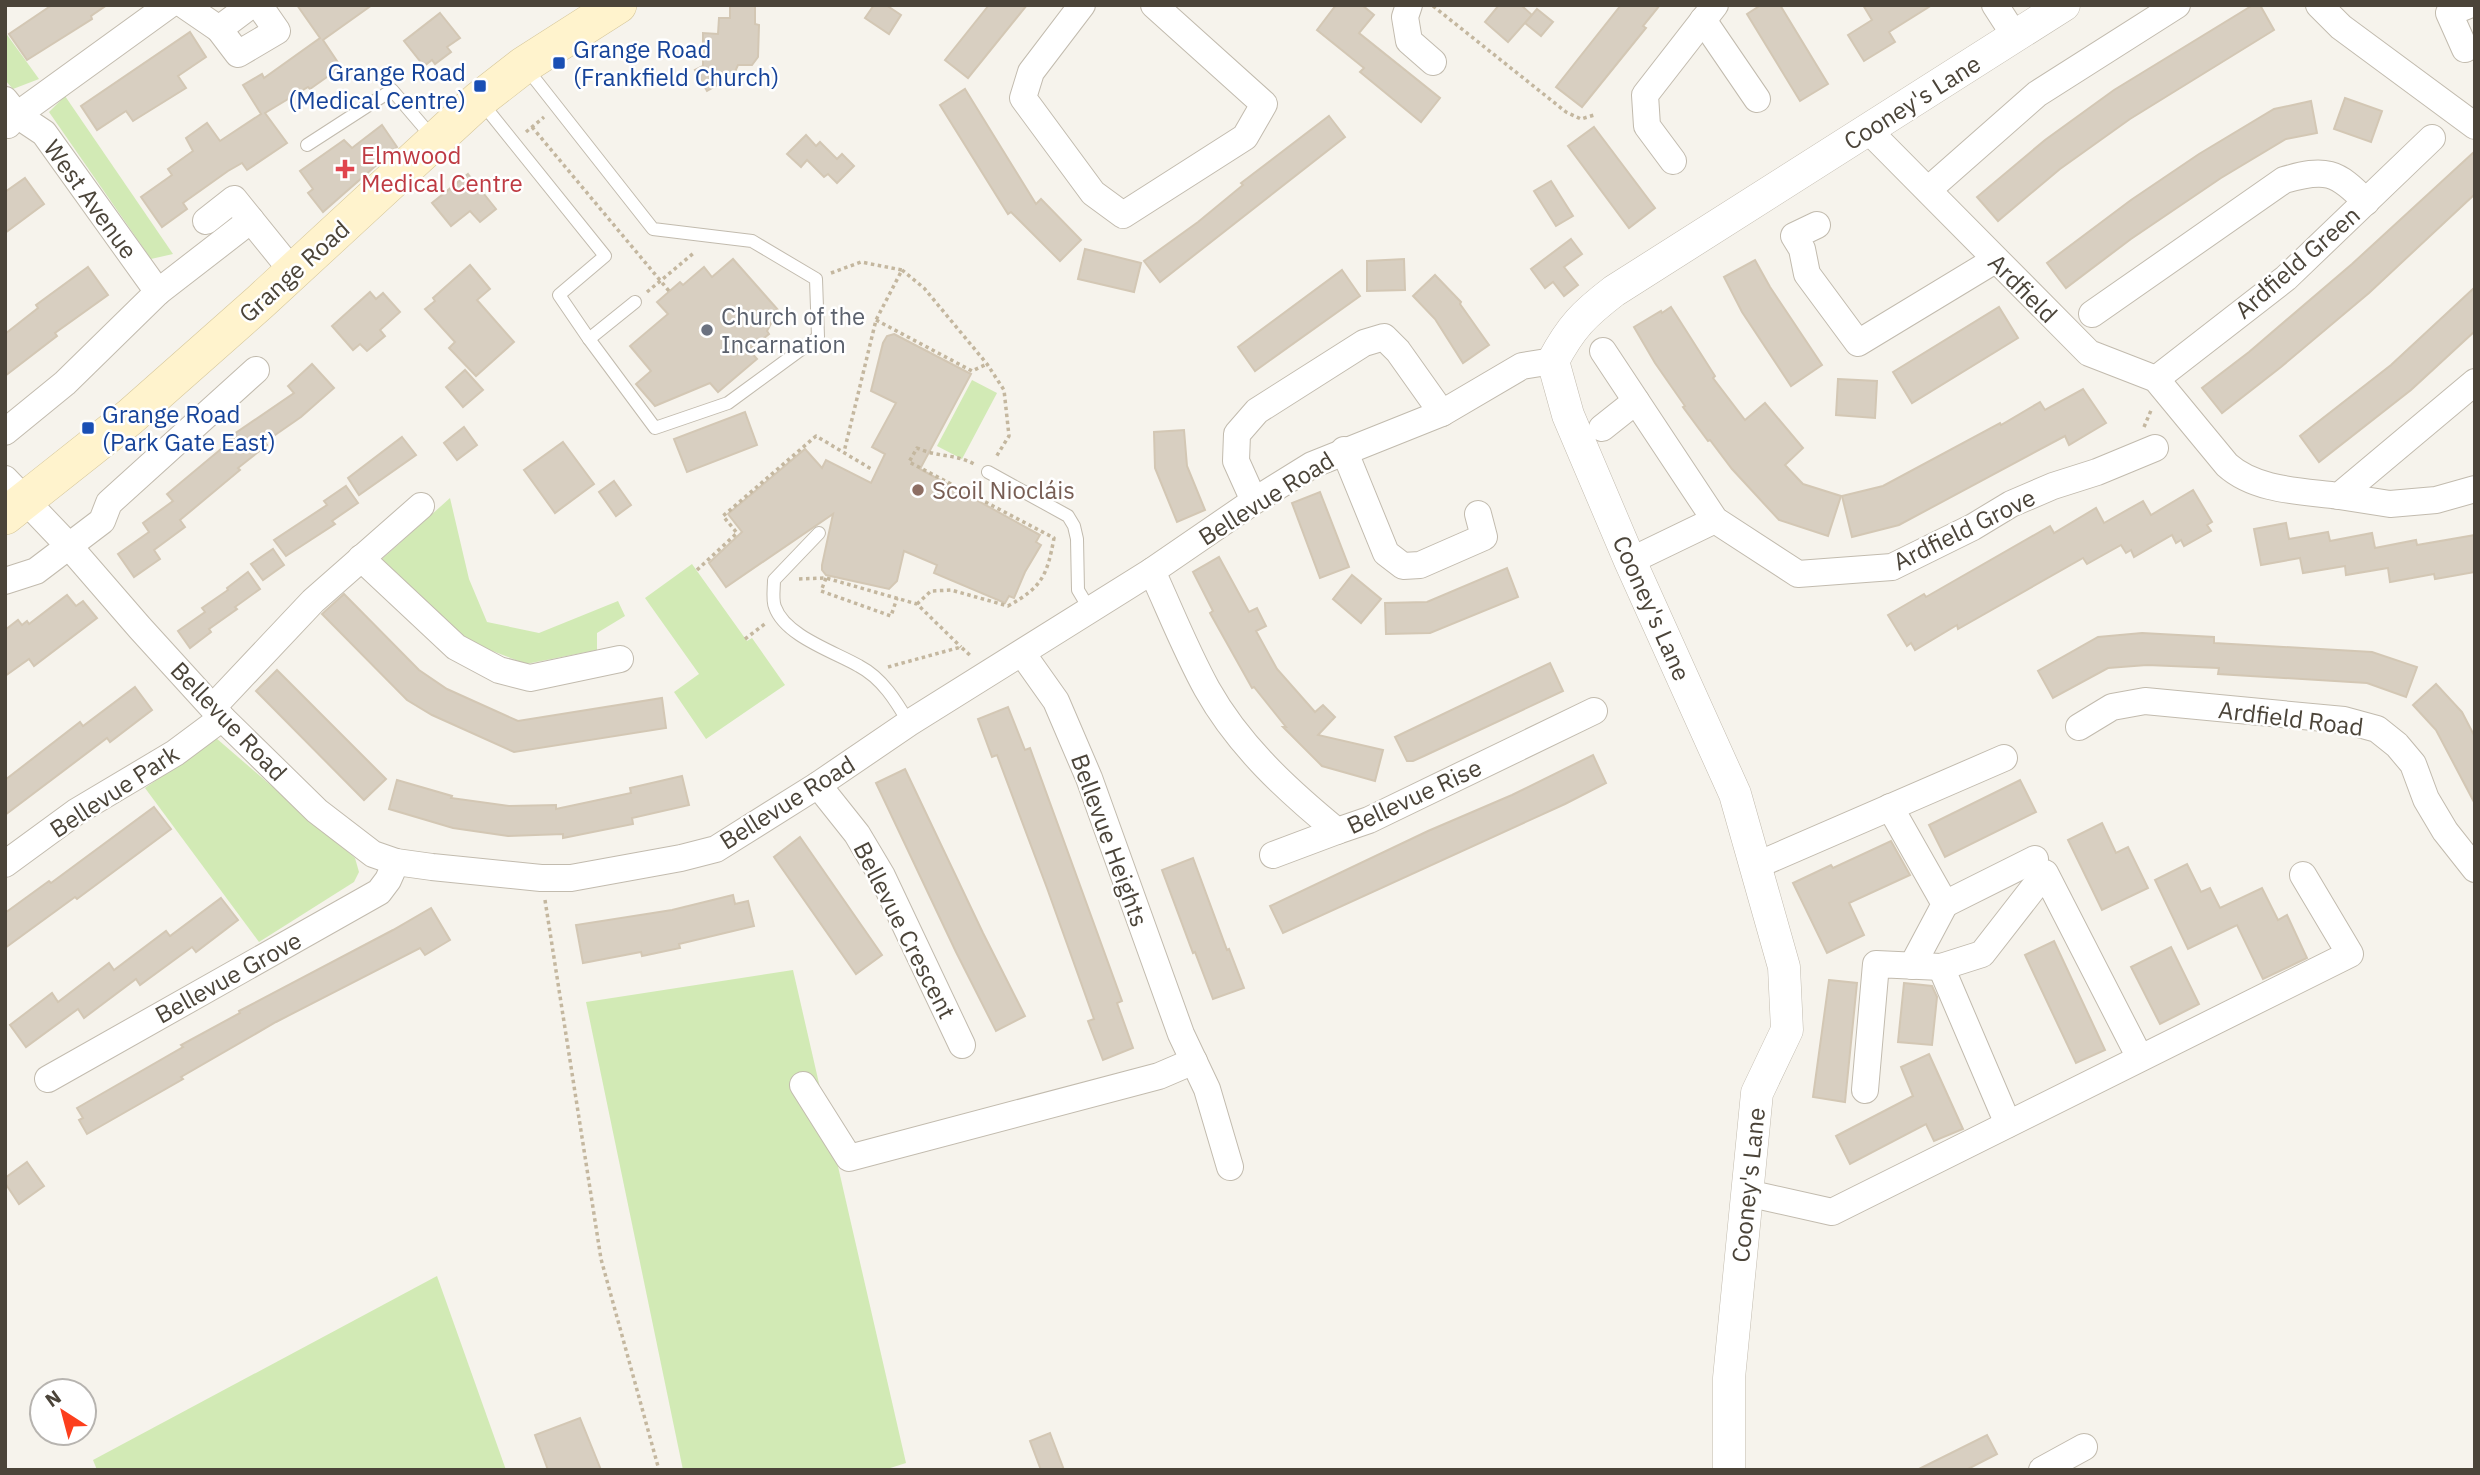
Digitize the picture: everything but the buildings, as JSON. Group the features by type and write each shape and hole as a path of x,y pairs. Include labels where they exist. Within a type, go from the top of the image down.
{"main road":[{"name":"Grange Road","path":"12,499 130,417 293,272 479,100 524,65 618,5"}],"street":[{"path":"9,114 169,5"},
{"path":"184,5 219,29 238,54 277,31 259,5"},
{"path":"219,29 251,5"},
{"path":"1082,5 1031,72 1023,98 1093,193 1123,215 1245,137 1264,104 1154,5"},
{"path":"1409,5 1405,17 1409,41 1433,62"},
{"path":"1995,5 2015,36"},
{"name":"Cooney's Lane","path":"1729,1470 1729,1378 1757,1093 1787,1030 1784,967 1735,794 1630,561 1568,415 1553,360 1566,336 1584,314 1614,291 2064,5"},
{"path":"1928,190 2037,94 2178,5"},
{"path":"2319,5 2341,27 2475,126"},
{"path":"2465,49 2449,13 2469,5"},
{"path":"1673,161 1647,125 1645,95 1709,13 1757,99"},
{"name":"West Avenue","path":"9,114 44,133 158,292"},
{"name":"Ardfield","path":"1868,130 2089,353 2160,384 2227,466 2243,477 2288,489 2390,504 2436,500 2475,489"},
{"name":"Ardfield Green","path":"2160,384 2286,278 2432,138"},
{"path":"2092,314 2284,180 2309,173 2332,175 2347,182 2366,202"},
{"path":"206,221 234,199 293,272"},
{"path":"5,432 65,383 158,292 251,220"},
{"path":"1816,225 1794,236 1802,249 1807,274 1858,343 1995,260"},
{"path":"1254,501 1236,461 1237,434 1257,411 1364,342 1384,337 1398,351 1442,412"},
{"name":"Ardfield Grove","path":"1602,351 1715,520 1798,574 1892,567 1973,527 2011,504 2155,448"},
{"name":"Bellevue Road","path":"12,499 68,545 217,712 317,811 373,854 396,862 541,878 571,878 707,852 818,785 909,723 1152,571 1312,465 1442,412 1522,366 1553,360"},
{"path":"5,581 36,571 102,521 109,503 256,370"},
{"path":"2339,496 2475,382"},
{"path":"1602,428 1636,401"},
{"path":"1344,450 1386,553 1403,566 1420,565 1484,537 1478,514"},
{"name":"Bellevue Park","path":"5,864 76,812 175,753 217,712 313,601 421,506"},
{"path":"1630,561 1715,520"},
{"path":"361,558 456,647 499,670 530,678 620,659"},
{"name":"Bellevue Rise","path":"1152,571 1207,689 1236,732 1267,769 1337,831 1368,820 1594,710"},
{"name":"Bellevue Heights","path":"1022,653 1056,701 1089,778 1181,1034 1207,1089 1230,1167"},
{"name":"Ardfield Road","path":"2079,727 2112,707 2145,701 2361,723 2377,729 2397,745 2413,764 2426,800 2445,831 2475,869"},
{"path":"1755,866 2004,758"},
{"name":"Bellevue Crescent","path":"818,785 857,834 882,876 962,1045"},
{"path":"1890,807 1945,904"},
{"path":"1273,855 1337,831"},
{"path":"1912,966 1945,904 2035,859"},
{"name":"Bellevue Grove","path":"48,1079 379,892 396,862"},
{"path":"1865,1090 1876,964 1941,967 1982,954 2045,873 2140,1058"},
{"path":"1747,1193 1832,1212 2350,954 2303,875"},
{"path":"1941,967 2008,1124"},
{"path":"803,1085 849,1158 1159,1076 1194,1062"},
{"path":"2042,1470 2084,1447"}],"lane":[{"path":"479,100 605,256 559,295 655,428 728,403 818,337 816,279 752,241 653,229 524,65"},
{"path":"307,145 392,90 435,141"},
{"path":"589,339 635,302"},
{"path":"988,472 1068,516 1077,539 1078,590 1090,610"},
{"path":"819,533 774,580 774,606 783,620 820,649 860,666 870,674 896,700 909,723"}],"path":[{"path":"1431,5 1566,112 1581,119 1594,115"},
{"path":"513,142 558,107"},
{"path":"531,127 669,292"},
{"path":"635,302 696,250"},
{"path":"816,279 861,262 902,270 924,288 987,364 1004,390 1009,436 988,472 963,458 929,453 917,448 909,462 1054,538 1048,567 1037,587 1008,606 951,590 931,591 917,604"},
{"path":"844,453 876,320 902,270"},
{"path":"876,320 972,370 987,364"},
{"path":"2155,448 2141,432 2160,384"},
{"path":"697,570 737,533 723,516 816,436 873,470"},
{"path":"826,578 821,591 891,616 897,598"},
{"path":"774,580 826,578 917,604 972,657"},
{"path":"745,639 761,627"},
{"path":"870,674 961,647"},
{"path":"541,878 601,1259 659,1470"}],"green space":[{"path":"5,32 39,79 13,89 5,80"},
{"path":"65,96 173,254 151,259 49,112"},
{"path":"972,380 997,393 962,459 937,446"},
{"path":"450,498 469,579 487,622 539,633 618,601 625,616 597,633 597,650 526,664 469,642 382,559"},
{"path":"692,564 747,641 752,638 785,685 706,739 674,692 699,674 645,598"},
{"path":"216,738 355,858 359,872 354,882 259,942 145,788"},
{"path":"793,970 906,1463 884,1470 683,1470 586,1002"},
{"path":"437,1276 506,1470 97,1470 93,1460"}],"place":[{"name":"Grange Road (Frankfield Church)","path":"559,63"},
{"name":"Grange Road (Medical Centre)","path":"480,86"},
{"name":"Elmwood Medical Centre","path":"345,169"},
{"name":"Church of the Incarnation","path":"707,330"},
{"name":"Grange Road (Park Gate East)","path":"88,428"},
{"name":"Scoil Niocláis","path":"918,490"}]}
